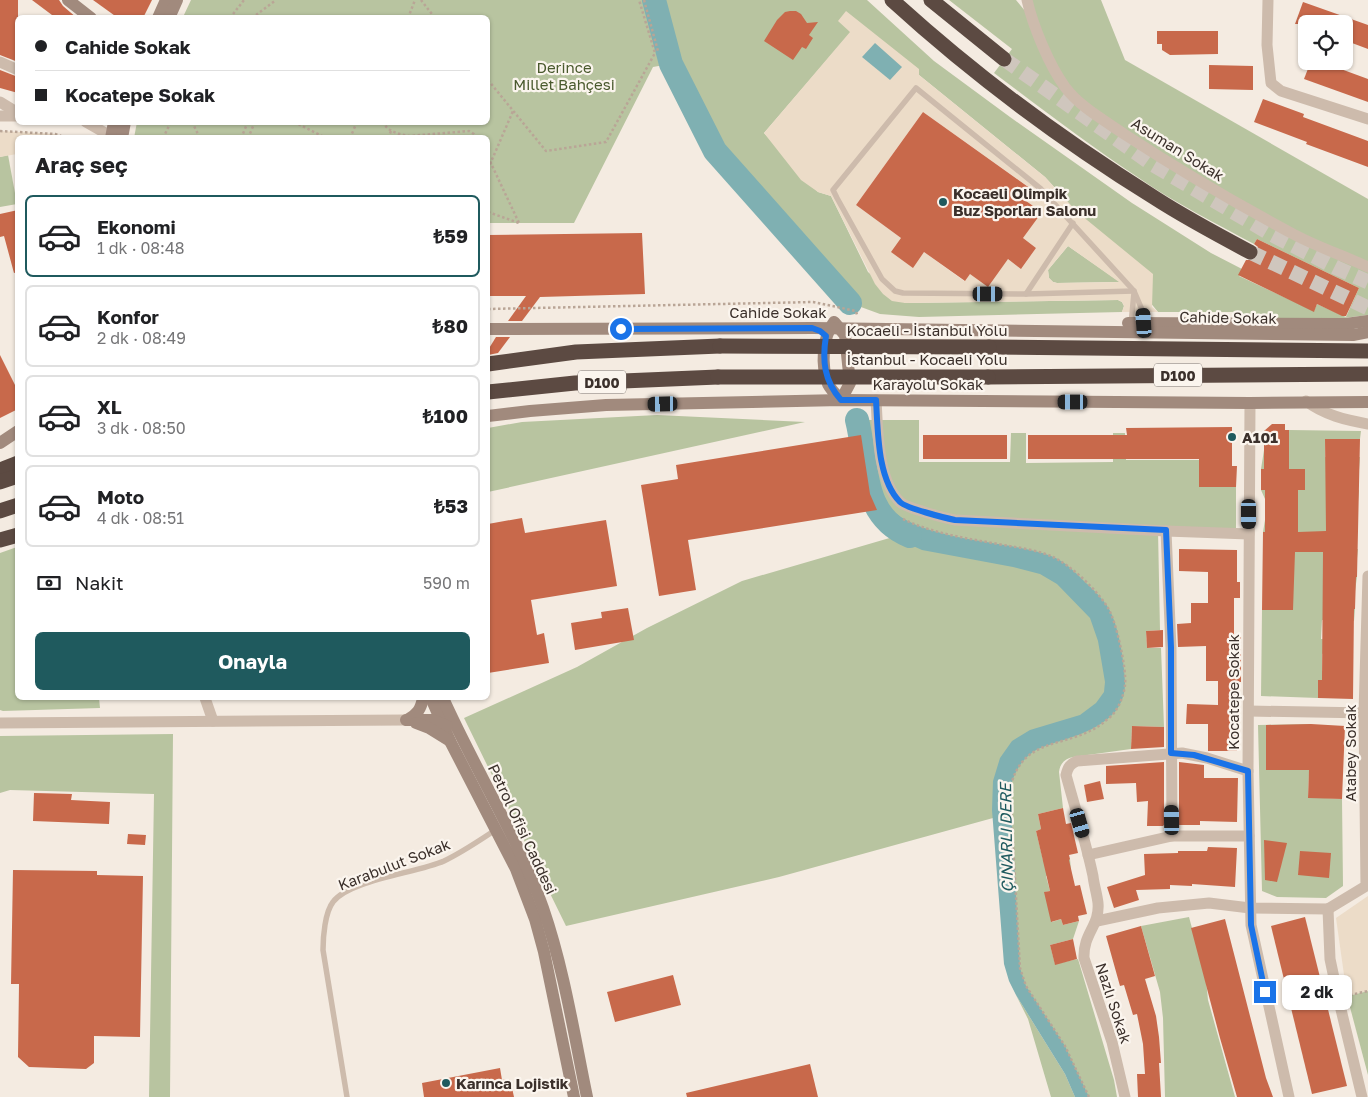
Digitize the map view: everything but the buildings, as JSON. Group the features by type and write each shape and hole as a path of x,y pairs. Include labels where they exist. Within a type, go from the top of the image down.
{"highway":[{"path":"892,0 968,66 1063,137 1155,198 1250,252"},
{"path":"932,0 1004,59"},
{"name":"Kocaeli - İstanbul Yolu","path":"490,364 576,352 720,346 1368,351"},
{"path":"1338,351 1368,346"},
{"path":"490,354 576,352"},
{"name":"İstanbul - Kocaeli Yolu","path":"490,392 576,383 718,377 1368,374"},
{"path":"0,470 15,465"},
{"path":"0,482 15,477"},
{"path":"0,511 15,506"},
{"path":"0,540 15,536"}],"main road":[{"path":"68,0 87,15"},
{"path":"161,15 174,0"},
{"path":"170,15 174,0"},
{"name":"Cahide Sokak","path":"490,322 835,330 857,326 1137,327 1346,324 1368,322"},
{"name":"Cahide Sokak","path":"1137,327 1354,335 1368,332"},
{"name":"Cahide Sokak","path":"490,329 812,328 835,330"},
{"path":"835,330 825,364 828,384 841,400 850,384"},
{"path":"835,330 850,384 858,400"},
{"path":"820,400 828,384"},
{"name":"Karayolu Sokak","path":"490,416 606,405 820,400 1368,402"},
{"path":"0,443 15,433"},
{"path":"406,720 419,716 426,711 431,700"},
{"path":"433,700 442,722"},
{"name":"Petrol Ofisi Caddesi","path":"433,700 501,827 532,879 552,938 587,1097"},
{"path":"406,720 420,719 442,722 451,728 455,740"},
{"path":"406,720 455,740"},
{"name":"Petrol Ofisi Caddesi","path":"501,827 542,944 574,1097"}],"street":[{"path":"1020,0 1031,18"},
{"name":"Asuman Sokak","path":"1027,0 1031,18 1054,69 1065,87 1083,106 1152,152 1296,236 1368,267"},
{"path":"1268,0 1267,45 1271,83 1281,91 1368,119"},
{"path":"0,62 15,69"},
{"path":"0,102 15,112"},
{"path":"0,116 15,114"},
{"path":"92,125 110,135"},
{"path":"876,400 880,454 887,483 900,503 943,518 955,520 1249,534"},
{"path":"1306,401 1336,417 1368,424"},
{"name":"Kocatepe Sokak","path":"1250,402 1248,771 1251,933 1289,1097"},
{"path":"1166,530 1171,648 1172,836"},
{"name":"Atabey Sokak","path":"1328,909 1366,886 1366,653 1368,576"},
{"path":"206,700 212,721"},
{"path":"1249,711 1366,713"},
{"path":"0,723 406,720"},
{"path":"1248,771 1194,755 1171,753 1071,763 1066,775 1088,855 1098,903 1097,921 1158,908 1209,903 1250,908 1328,909 1330,959 1362,1097"},
{"path":"1088,855 1172,836 1249,836"},
{"name":"Nazlı Sokak","path":"1097,921 1087,937 1084,958 1112,1042 1125,1097"}],"lane":[{"path":"1134,291 1026,294 912,294 895,291 882,279 834,190 916,88 1041,189 1073,223 1134,291 1143,312 1137,327"},
{"path":"1026,294 1073,223"},
{"path":"1134,291 1137,327"},
{"name":"Karabulut Sokak","path":"347,1097 323,950 325,927 332,903 354,888 444,861 501,827"}],"path":[{"path":"232,15 244,0"},
{"path":"256,15 276,0"},
{"path":"409,15 415,0"},
{"path":"421,0 433,15"},
{"path":"490,82 546,151 606,142 655,53 639,0"},
{"path":"644,0 658,52"},
{"path":"490,213 519,222 490,162 513,111"},
{"path":"299,125 316,135"},
{"path":"385,125 391,131 405,135"},
{"path":"0,131 58,135"},
{"path":"389,135 391,131"},
{"path":"421,135 469,131 474,135"},
{"path":"490,309 813,302 856,311 857,326"},
{"path":"897,514 933,532 1025,549 1052,556 1070,567 1109,608 1119,636 1125,684 1121,702 1114,714 1086,733 1035,750 1026,757 1018,769 1010,789 1020,968 1026,986 1065,1046 1089,1097"},
{"path":"1338,997 1368,992"}],"green space":[{"name":"Derince Millet Bahçesi","path":"191,0 867,0 934,61 1132,203 1211,253 1242,269 1239,276 1314,311 1317,304 1346,317 1359,288 1257,239 1254,244 1195,213 1102,153 994,73 1012,49 949,0 1016,0 1030,17 1027,0 1101,0 1125,60 1368,199 1368,315 1344,318 1262,318 1232,312 1158,312 1076,211 1045,177 919,75 918,69 846,12 851,32 764,133 818,192 831,196 868,272 905,303 1118,300 1124,306 1122,312 919,317 880,314 850,303 716,148 670,64 653,67 574,223 490,223 490,135 135,135 136,125 490,125 490,15 184,15"},
{"path":"8,155 15,193 15,204 0,207 0,157"},
{"path":"1068,246 1120,282 1053,282 1049,278 1048,270"},
{"path":"657,415 805,422 490,492 490,428 522,422"},
{"path":"857,420 919,420 919,462 1010,462 1011,433 1026,433 1026,463 1113,462 1113,433 1125,433 1126,460 1199,460 1199,487 1236,487 1236,533 1158,530 1160,630 1146,631 1147,648 1161,648 1164,727 1132,726 1131,749 1073,757 1065,760 1060,766 1059,772 1063,808 1038,814 1041,829 1036,831 1043,860 1055,863 1070,859 1071,870 1046,876 1050,891 1045,892 1052,922 1061,919 1063,925 1079,921 1073,939 1050,945 1055,964 1078,959 1114,1080 1117,1097 1080,1097 1018,986 1001,818 993,818 779,877 566,926 464,718 577,667 647,628 742,581 893,537 903,532 886,520 877,510"},
{"path":"1289,430 1361,431 1360,439 1325,439 1325,457 1360,457 1359,470 1327,470 1326,489 1359,490 1358,501 1326,520 1358,520 1358,531 1324,549 1358,549 1357,558 1324,558 1348,577 1357,577 1355,591 1323,591 1323,609 1355,609 1354,621 1322,620 1321,639 1353,640 1322,654 1322,671 1353,681 1319,680 1318,698 1261,696 1262,610 1293,610 1293,591 1263,581 1294,580 1294,561 1263,552 1307,551 1307,532 1263,532 1265,520 1298,520 1298,501 1265,499 1261,490 1305,469 1261,469 1264,450 1289,450"},
{"path":"15,548 15,700 99,700 100,708 0,710 0,553"},
{"path":"1311,724 1308,797 1342,799 1343,886 1326,898 1277,897 1262,891 1258,725"},
{"path":"173,734 170,1097 149,1097 154,794 10,790 0,793 0,736"},
{"path":"1189,917 1206,980 1208,1000 1235,1097 1165,1097 1163,1018 1160,992 1141,926"},
{"path":"1368,991 1368,1075 1347,996"},
{"path":"1016,995 1065,1074 1075,1097 1051,1097 1028,1019"}],"shaded area":[{"path":"846,11 919,69 919,75 1045,177 1076,211 1153,274 1152,307 1158,312 1122,312 1124,306 1118,300 905,303 892,301 883,294 875,284 831,196 818,192 801,180 764,133 850,32 838,21","holes":["923,112 1030,188 1023,199 1041,212 1023,238 1036,248 1022,268 1008,259 970,274 964,281 924,252 913,267 901,238 856,205","1068,246 1119,282 1053,282 1049,278 1048,270"]},
{"path":"0,131 59,135 15,135 15,154 0,157"},
{"path":"1368,896 1368,991 1347,996 1336,918"}],"water":[{"path":"875,43 902,67 890,80 862,57"},
{"path":"857,420 865,420 870,466 874,483 876,490 889,508 907,520 929,530 1030,550 1056,558 1070,568 1099,595 1113,616 1122,654 1125,682 1124,695 1119,706 1112,715 1092,729 1033,752 1018,769 1010,789 1020,968 1026,986 1065,1046 1089,1097 1075,1097 1065,1074 1009,981 1004,964 992,810 993,781 1000,758 1012,741 1030,730 1080,715 1096,703 1104,692 1105,682 1098,641 1090,618 1057,584 1040,574 922,550 893,537 902,532 883,517 873,502 866,480"}],"waterway":[{"path":"654,0 671,64 715,151 850,303"},
{"name":"ÇINARLI DERE","path":"857,420 865,470 874,502 882,515 894,527 910,536"}],"tunnel":[{"path":"1004,59 1152,164 1271,234 1368,282"},
{"path":"1250,252 1368,308"}],"place":[{"name":"Kocaeli Olimpik Buz Sporları Salonu","path":"943,202"},
{"name":"A101","path":"1232,437"},
{"name":"Karınca Lojistik","path":"446,1083"}],"route":[{"path":"621,329 812,328 826,336 824,344 825,371 828,384 832,390 841,400 876,400 880,454 887,483 900,503 943,518 955,520 1166,530 1171,648 1171,753 1182,753 1207,758 1248,771 1251,933 1265,992"}]}
